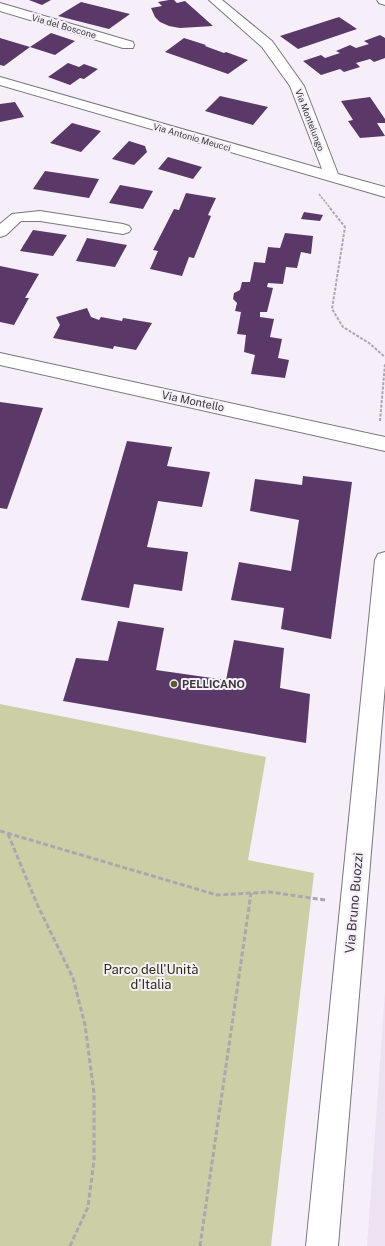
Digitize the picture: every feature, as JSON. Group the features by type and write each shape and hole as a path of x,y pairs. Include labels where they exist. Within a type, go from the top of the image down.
{"street":[{"name":"Via Montelungo","path":"215,0 267,44 297,86 327,175"},
{"name":"Via del Boscone","path":"0,7 128,44"},
{"name":"Via Antonio Meucci","path":"0,82 385,192"},
{"path":"0,232 17,217 40,216 123,229"},
{"name":"Via Montello","path":"0,359 381,443"},
{"name":"Via Bruno Buozzi","path":"322,1246 385,560"}],"path":[{"path":"327,175 313,186 346,227 332,309 344,327 369,343 385,357"},
{"path":"381,443 385,364"},
{"path":"0,831 217,895 270,892 354,904"},
{"path":"8,834 37,904 73,978 85,1025 94,1093 94,1160 88,1207 70,1246"},
{"path":"200,1246 251,893"}],"shaded area":[{"path":"385,991 385,1246 367,1246"}],"green space":[{"name":"Parco dell'Unità d'Italia","path":"0,704 266,757 248,860 314,873 271,1246 0,1246"}],"building":[{"path":"29,0 51,0 42,5"},
{"path":"174,0 177,3 185,1 213,26 180,28 169,26 160,22 155,17 151,8 162,6 158,2"},
{"path":"81,2 130,14 109,29 58,16"},
{"path":"339,17 357,29 298,49 280,36"},
{"path":"51,33 75,41 55,55 30,47"},
{"path":"380,35 385,38 385,58 374,62 370,59 356,63 360,67 344,72 340,69 321,75 303,61 321,55 325,58 340,53 336,51 350,45 356,48 369,44 364,41"},
{"path":"0,38 30,47 4,66 0,65"},
{"path":"184,38 248,60 228,74 165,52"},
{"path":"68,63 79,67 84,64 98,69 84,79 80,78 70,85 48,77"},
{"path":"220,96 268,107 253,125 205,111"},
{"path":"370,97 385,119 385,123 377,123 385,136 360,138 348,121 353,120 341,101"},
{"path":"15,102 24,117 0,122 0,104"},
{"path":"72,123 101,131 81,152 50,143"},
{"path":"129,141 145,146 147,152 134,165 112,159"},
{"path":"168,157 202,167 193,179 158,169"},
{"path":"45,171 99,179 89,198 33,189"},
{"path":"120,185 153,191 143,209 109,203"},
{"path":"186,193 216,198 208,215 211,216 194,258 189,257 182,276 150,269 158,251 153,250 174,209 179,210"},
{"path":"304,212 323,215 320,221 301,219"},
{"path":"33,230 67,235 53,256 20,251"},
{"path":"285,233 313,236 311,254 301,252 297,268 286,267 283,284 268,283 267,287 273,288 267,312 260,312 260,317 274,319 270,337 282,339 278,358 289,360 285,378 251,374 255,355 244,352 246,335 237,334 241,312 235,311 237,303 233,299 234,293 240,290 242,282 250,282 254,262 265,263 268,247 280,248"},
{"path":"87,238 127,245 115,267 76,261"},
{"path":"0,266 39,274 25,298 29,298 14,325 0,322"},
{"path":"87,308 91,317 99,320 101,317 122,321 123,318 152,323 136,350 114,346 113,349 53,338 60,325 56,317"},
{"path":"0,402 43,408 7,509 0,508"},
{"path":"127,441 172,447 167,466 210,472 202,507 158,501 147,547 188,552 182,591 134,584 129,608 81,600"},
{"path":"303,476 352,482 331,639 281,629 284,608 231,600 239,562 291,571 299,520 250,511 255,479 302,485"},
{"name":"PELLICANO","path":"118,621 164,628 156,670 226,680 234,640 284,648 280,688 310,694 306,743 63,701 76,658 108,661"}],"place":[{"name":"PELLICANO","path":"174,684"}]}
